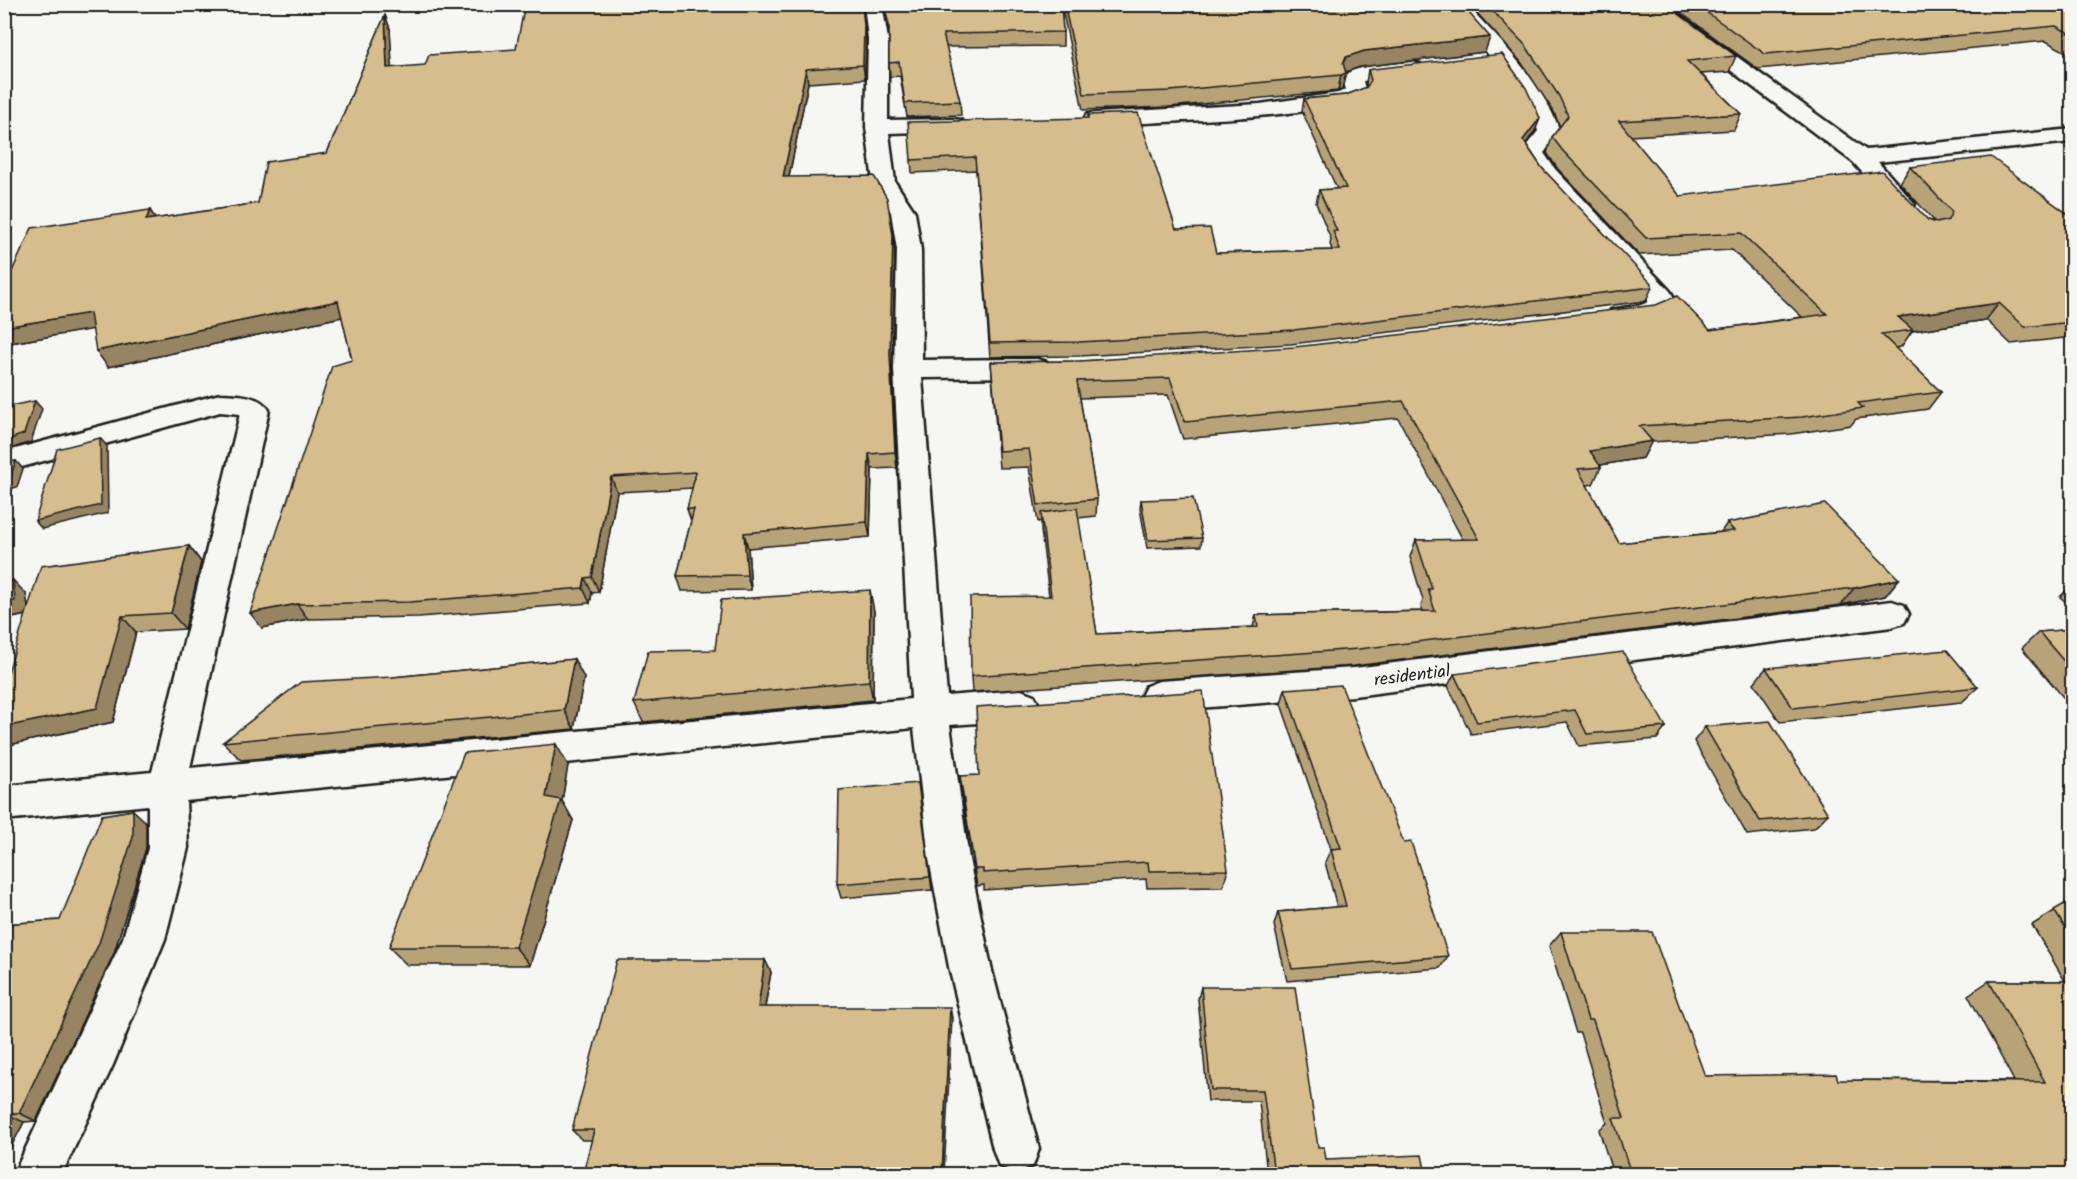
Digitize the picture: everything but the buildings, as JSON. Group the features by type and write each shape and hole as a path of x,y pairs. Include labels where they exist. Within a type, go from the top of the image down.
{"street":[{"path":"873,4 878,39 877,127 884,182 903,212 909,250 908,369 930,712 949,859 970,967 1016,1149"},
{"path":"1455,4 1493,60 1545,116 1549,131 1540,146 1532,152 1547,174 1661,296 1661,305 1648,312 1601,318"},
{"path":"1651,4 1861,157 1919,222"},
{"path":"1078,120 1260,110 1344,99 1356,93 1352,78 1368,73 1436,66"},
{"path":"877,127 973,124"},
{"path":"1861,157 2073,136"},
{"path":"908,369 1057,368"},
{"path":"4,462 220,403 242,404 255,410 167,788 168,848 144,939 97,1049 38,1174"},
{"name":"residential","path":"1130,698 1354,682 1892,614"},
{"path":"4,803 930,712 1048,704"}]}
